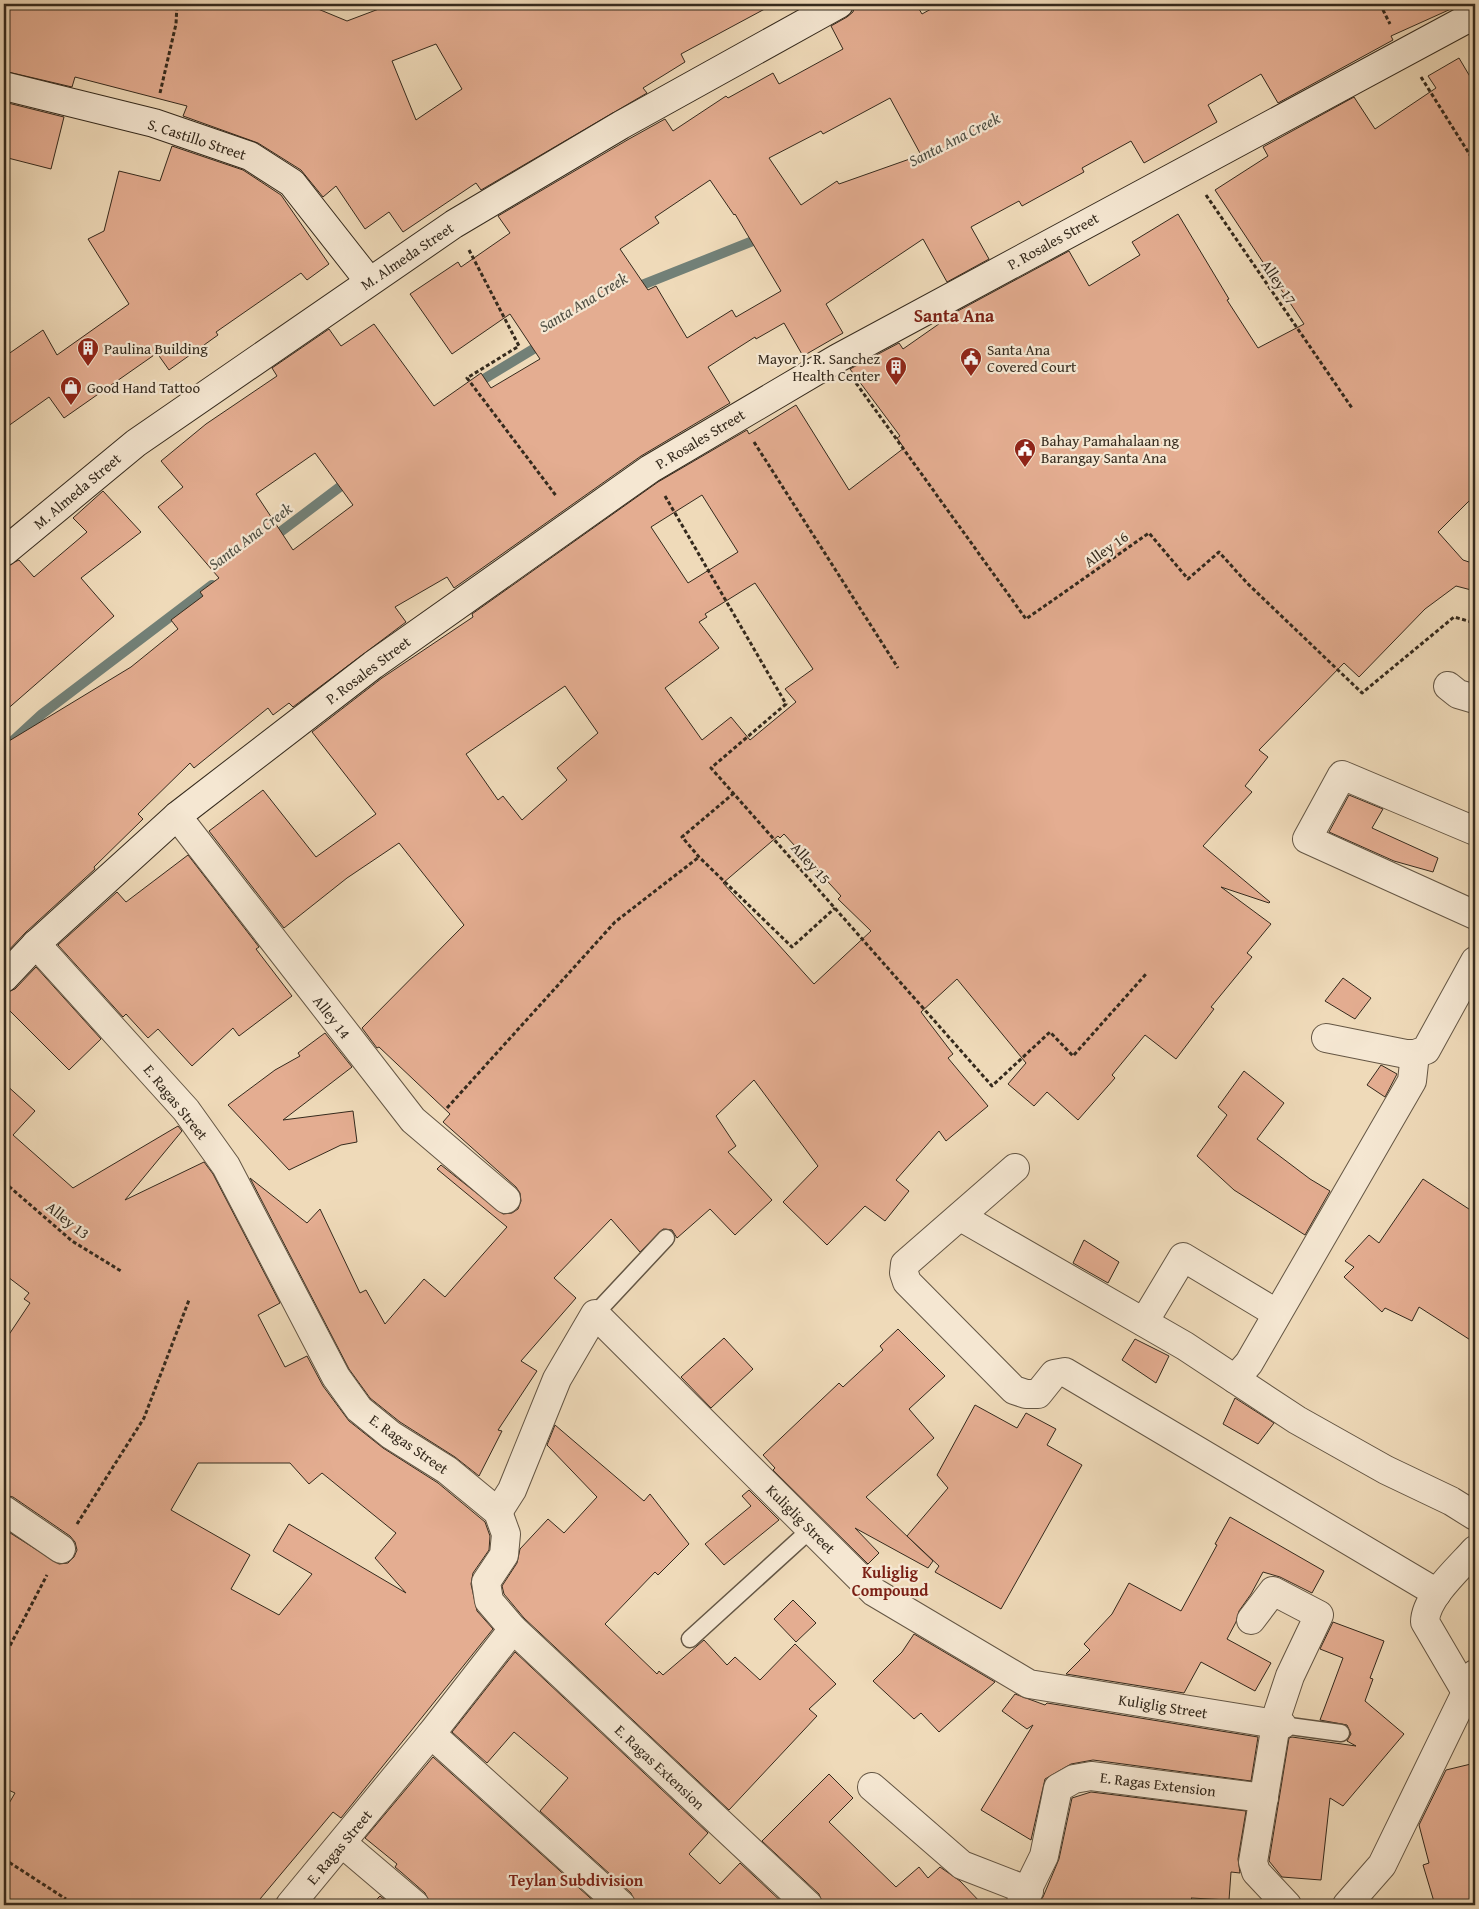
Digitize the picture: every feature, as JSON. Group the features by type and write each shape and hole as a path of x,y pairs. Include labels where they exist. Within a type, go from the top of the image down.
{"street":[{"name":"M. Almeda Street","path":"4,552 136,443 454,224 620,125 839,4"},
{"name":"P. Rosales Street","path":"4,978 36,944 176,816 372,665 575,520 650,469 838,358 1404,52 1463,21 1475,18"},
{"name":"S. Castillo Street","path":"4,86 154,123 250,156 292,183 369,282"},
{"path":"1448,686 1458,694 1475,699"},
{"path":"1475,831 1342,775 1307,839 1475,915"},
{"name":"Alley 14","path":"176,816 413,1120 506,1199"},
{"name":"E. Ragas Street","path":"36,944 186,1110 226,1166 336,1378 359,1409 391,1435 447,1470 498,1512"},
{"path":"1326,1038 1415,1054 1426,1050 1475,961"},
{"path":"1235,1379 1249,1363 1276,1313 1412,1081 1415,1054"},
{"path":"1015,1168 905,1264 904,1273 907,1282 1014,1390 1026,1394 1038,1394 1054,1374 1065,1372 1437,1593"},
{"path":"961,1217 1144,1322 1297,1420 1386,1470 1451,1501 1475,1516"},
{"path":"1144,1322 1182,1257 1276,1313"},
{"path":"513,1629 489,1601 486,1582 504,1555 506,1534 498,1512 512,1490 557,1379 595,1314"},
{"name":"Kuliglig Street","path":"595,1314 874,1592 1029,1684 1279,1725"},
{"path":"4,1510 61,1549"},
{"path":"1348,1905 1382,1865 1471,1683 1425,1622 1425,1611 1437,1593 1475,1550"},
{"path":"1251,1620 1273,1591 1319,1615 1290,1676 1264,1798 1254,1868 1286,1905"},
{"name":"E. Ragas Street","path":"290,1905 432,1734 513,1629"},
{"name":"E. Ragas Extension","path":"513,1629 808,1905"},
{"path":"432,1734 621,1905"},
{"name":"E. Ragas Extension","path":"1025,1898 1044,1856 1058,1788 1074,1779 1091,1776 1264,1798"},
{"path":"872,1787 962,1865 1025,1898"},
{"path":"342,1843 415,1905"}],"lane":[{"path":"595,1314 666,1238"},
{"path":"690,1639 811,1528"},
{"path":"1279,1725 1341,1733"}],"path":[{"path":"154,123 176,24 177,4"},
{"path":"1404,52 1475,164"},
{"name":"Alley 17","path":"1187,168 1352,408"},
{"path":"454,224 519,346 466,378 575,520"},
{"name":"Alley 16","path":"838,358 1026,619 1148,533 1188,579 1219,552 1247,583 1362,693 1454,617 1475,623"},
{"path":"738,416 898,668"},
{"name":"Alley 15","path":"650,469 786,704 711,768 992,1086 1050,1032 1073,1056 1146,974"},
{"path":"734,794 682,836 699,857 792,947 835,908"},
{"path":"426,1132 615,922 699,857"},
{"name":"Alley 13","path":"4,1182 72,1241 121,1271"},
{"path":"4,1657 61,1549 144,1418 189,1300"},
{"path":"4,1859 66,1899"}],"building":[{"path":"4,4 306,4 347,21 392,4 774,4 681,54 685,62 643,88 647,93 481,190 476,183 403,232 389,212 365,229 336,186 323,197 301,170 258,143 183,116 187,106 75,77 72,87 4,71","holes":["436,44 462,89 416,120 392,61"]},
{"path":"855,4 916,4 922,14 940,4 1462,4 1391,36 1393,40 1278,103 1261,74 1208,105 1217,122 1144,163 1131,141 1082,168 1084,172 1022,206 1019,201 971,227 989,259 947,282 923,239 826,304 843,333 803,356 784,323 756,339 755,337 708,367 730,403 641,456 454,588 447,577 395,607 406,622 293,707 289,703 273,715 268,708 194,768 190,763 138,814 143,819 94,867 95,869 26,932 4,955 4,744 131,667 178,629 171,620 203,596 200,592 219,578 158,507 183,487 161,461 206,424 277,376 272,368 329,329 341,346 374,324 434,406 481,373 491,388 540,359 510,314 452,354 410,294 458,262 461,267 510,233 498,216 629,139 665,119 673,131 726,96 728,98 773,73 779,84 843,49 831,26 853,12","holes":["890,98 921,155 839,184 837,181 801,205 769,158 821,131 823,134","710,180 735,214 781,291 736,317 732,310 687,338 656,286 648,290 620,249 659,223 655,217","315,453 353,505 293,550 256,494"]},
{"path":"1459,58 1475,85 1475,495 1438,532 1463,560 1475,564 1475,591 1456,586 1425,609 1359,677 1344,663 1259,750 1268,757 1245,786 1252,792 1203,846 1270,902 1221,887 1271,924 1247,953 1252,957 1211,1007 1214,1009 1176,1059 1145,1035 1112,1075 1115,1078 1078,1120 1047,1092 1034,1106 1008,1084 1026,1063 957,979 921,1012 953,1054 948,1058 988,1106 946,1141 939,1131 896,1180 909,1191 885,1221 865,1206 827,1245 783,1202 818,1166 754,1080 716,1116 736,1146 728,1152 772,1200 735,1235 710,1209 677,1238 672,1230 663,1229 640,1252 611,1219 554,1278 576,1298 521,1361 537,1371 498,1430 502,1431 479,1476 455,1457 400,1422 370,1398 349,1369 250,1178 307,1223 320,1209 360,1293 366,1290 385,1324 424,1279 445,1297 507,1227 437,1169 441,1165 503,1214 512,1213 518,1209 521,1201 520,1193 516,1187 443,1122 450,1114 379,1047 377,1048 362,1028 464,925 399,843 347,878 284,928 209,831 263,790 316,857 376,814 312,732 382,678 473,617 472,614 658,482 747,430 749,434 796,405 849,490 904,448 897,438 900,436 850,369 899,343 903,349 956,312 1069,251 1089,286 1140,255 1132,242 1178,214 1229,299 1227,300 1258,348 1304,324 1215,190 1268,156 1263,147 1354,97 1375,129 1436,88 1428,76","holes":["702,495 738,552 688,583 651,527","755,583 813,669 785,689 796,702 750,740 731,717 702,740 665,688 719,648 699,622 707,617 705,614","565,686 598,733 557,768 567,780 522,820 503,796 498,800 466,754","784,834 841,896 838,899 871,931 814,984 723,883 778,836 780,838"]},
{"path":"4,102 64,117 51,169 4,157"},
{"path":"172,146 243,170 281,195 329,264 307,280 301,273 216,332 218,335 169,370 157,353 64,418 49,397 4,429 4,357 43,330 57,355 129,304 88,239 104,231 119,171 160,181"},
{"path":"103,491 141,532 81,578 114,616 4,712 4,567 19,560 34,577 87,532 73,518"},
{"path":"1349,795 1383,809 1372,828 1438,858 1433,872 1394,861 1329,832"},
{"path":"188,855 259,947 256,949 292,996 239,1036 233,1028 192,1066 158,1029 148,1038 126,1014 123,1017 58,945 117,892 126,902"},
{"path":"36,967 101,1039 69,1070 4,1005 4,993 15,989"},
{"path":"1343,978 1371,998 1355,1019 1325,1001"},
{"path":"325,1033 352,1067 283,1120 353,1111 357,1142 341,1145 289,1170 228,1105 275,1070 300,1056 298,1053"},
{"path":"1381,1065 1397,1074 1385,1097 1367,1085"},
{"path":"1244,1071 1284,1103 1257,1139 1310,1179 1330,1191 1305,1235 1234,1190 1197,1156 1227,1115 1218,1107"},
{"path":"4,1083 35,1111 13,1135 73,1188 178,1126 182,1131 125,1200 204,1162 213,1174 280,1303 258,1315 285,1367 307,1356 323,1386 349,1421 383,1448 438,1483 485,1522 490,1536 489,1550 473,1573 471,1584 477,1611 493,1629 341,1818 333,1812 255,1905 4,1905 4,1812 15,1793 4,1788 4,1529 59,1564 68,1563 74,1557 77,1550 75,1542 70,1536 13,1497 4,1495 4,1342 30,1303 24,1299 29,1293 4,1274","holes":["198,1463 290,1463 309,1484 322,1473 396,1533 375,1558 406,1593 289,1524 273,1551 312,1574 279,1615 231,1589 250,1555 171,1510"]},
{"path":"1423,1179 1475,1213 1475,1343 1419,1307 1412,1321 1385,1308 1382,1312 1344,1277 1354,1267 1345,1261 1369,1235 1379,1243"},
{"path":"1084,1240 1119,1262 1108,1283 1073,1263"},
{"path":"898,1329 945,1376 909,1409 934,1438 866,1497 933,1561 928,1568 855,1528 879,1553 868,1564 773,1470 775,1468 763,1455 839,1383 843,1387 883,1350 880,1346"},
{"path":"724,1338 753,1369 711,1408 681,1377"},
{"path":"1135,1339 1169,1356 1156,1383 1122,1360"},
{"path":"1235,1398 1274,1423 1258,1444 1223,1424"},
{"path":"975,1405 1017,1428 1026,1413 1056,1429 1047,1445 1082,1465 1001,1609 935,1572 939,1566 907,1536 948,1488 937,1475"},
{"path":"555,1425 644,1501 650,1494 689,1544 658,1575 655,1572 605,1624 657,1674 659,1671 663,1675 704,1640 727,1665 735,1657 760,1680 795,1644 836,1684 809,1709 817,1716 729,1810 524,1618 504,1594 502,1586 517,1563 520,1549 548,1519 564,1533 597,1497 547,1445"},
{"path":"749,1490 779,1520 724,1565 705,1544 751,1506 742,1496"},
{"path":"1230,1517 1324,1571 1312,1593 1280,1577 1263,1572 1239,1611 1236,1622 1227,1639 1271,1663 1255,1691 1201,1662 1184,1693 1066,1674 1090,1650 1084,1644 1112,1614 1129,1583 1181,1611"},
{"path":"793,1600 816,1623 796,1642 774,1619"},
{"path":"1333,1622 1384,1641 1370,1678 1373,1679 1365,1701 1404,1734 1343,1806 1330,1798 1321,1880 1282,1877 1269,1861 1289,1738 1356,1746 1347,1741 1351,1734 1347,1725 1320,1720 1343,1658 1320,1649"},
{"path":"914,1634 995,1682 939,1732 921,1713 914,1719 873,1681 902,1652"},
{"path":"515,1652 708,1833 689,1854 720,1884 740,1863 785,1905 636,1905 631,1893 540,1811 568,1778 514,1732 487,1763 452,1732"},
{"path":"1015,1694 1045,1705 1047,1703 1258,1737 1251,1781 1093,1760 1071,1764 1045,1779 1031,1840 981,1810 1033,1725 1027,1729 1002,1711"},
{"path":"433,1757 598,1905 430,1905 425,1893 395,1867 397,1864 365,1838"},
{"path":"1475,1763 1475,1905 1435,1905 1423,1865 1429,1863 1419,1825 1446,1770"},
{"path":"829,1774 853,1798 829,1822 896,1887 919,1867 928,1878 940,1867 960,1881 983,1905 823,1905 819,1894 762,1841"},
{"path":"1091,1792 1246,1811 1238,1859 1240,1873 1231,1872 1229,1900 1191,1898 1198,1905 1037,1905 1043,1897 1059,1859 1072,1798"},
{"path":"380,1896 391,1905 371,1905"}],"waterway":[{"name":"Santa Ana Creek","path":"632,289 763,237"},
{"name":"Santa Ana Creek","path":"474,385 545,342"},
{"name":"Santa Ana Creek","path":"271,539 349,480"},
{"name":"Santa Ana Creek","path":"4,749 42,714 212,585"}],"place":[{"name":"Paulina Building","path":"88,367"},
{"name":"Santa Ana Covered Court","path":"971,377"},
{"name":"Mayor J. R. Sanchez Health Center","path":"896,386"},
{"name":"Good Hand Tattoo","path":"71,406"},
{"name":"Bahay Pamahalaan ng Barangay Santa Ana","path":"1025,468"}],"district":[{"name":"Santa Ana","path":"954,315"},
{"name":"Kuliglig Compound","path":"890,1581"},
{"name":"Teylan Subdivision","path":"576,1880"}]}
